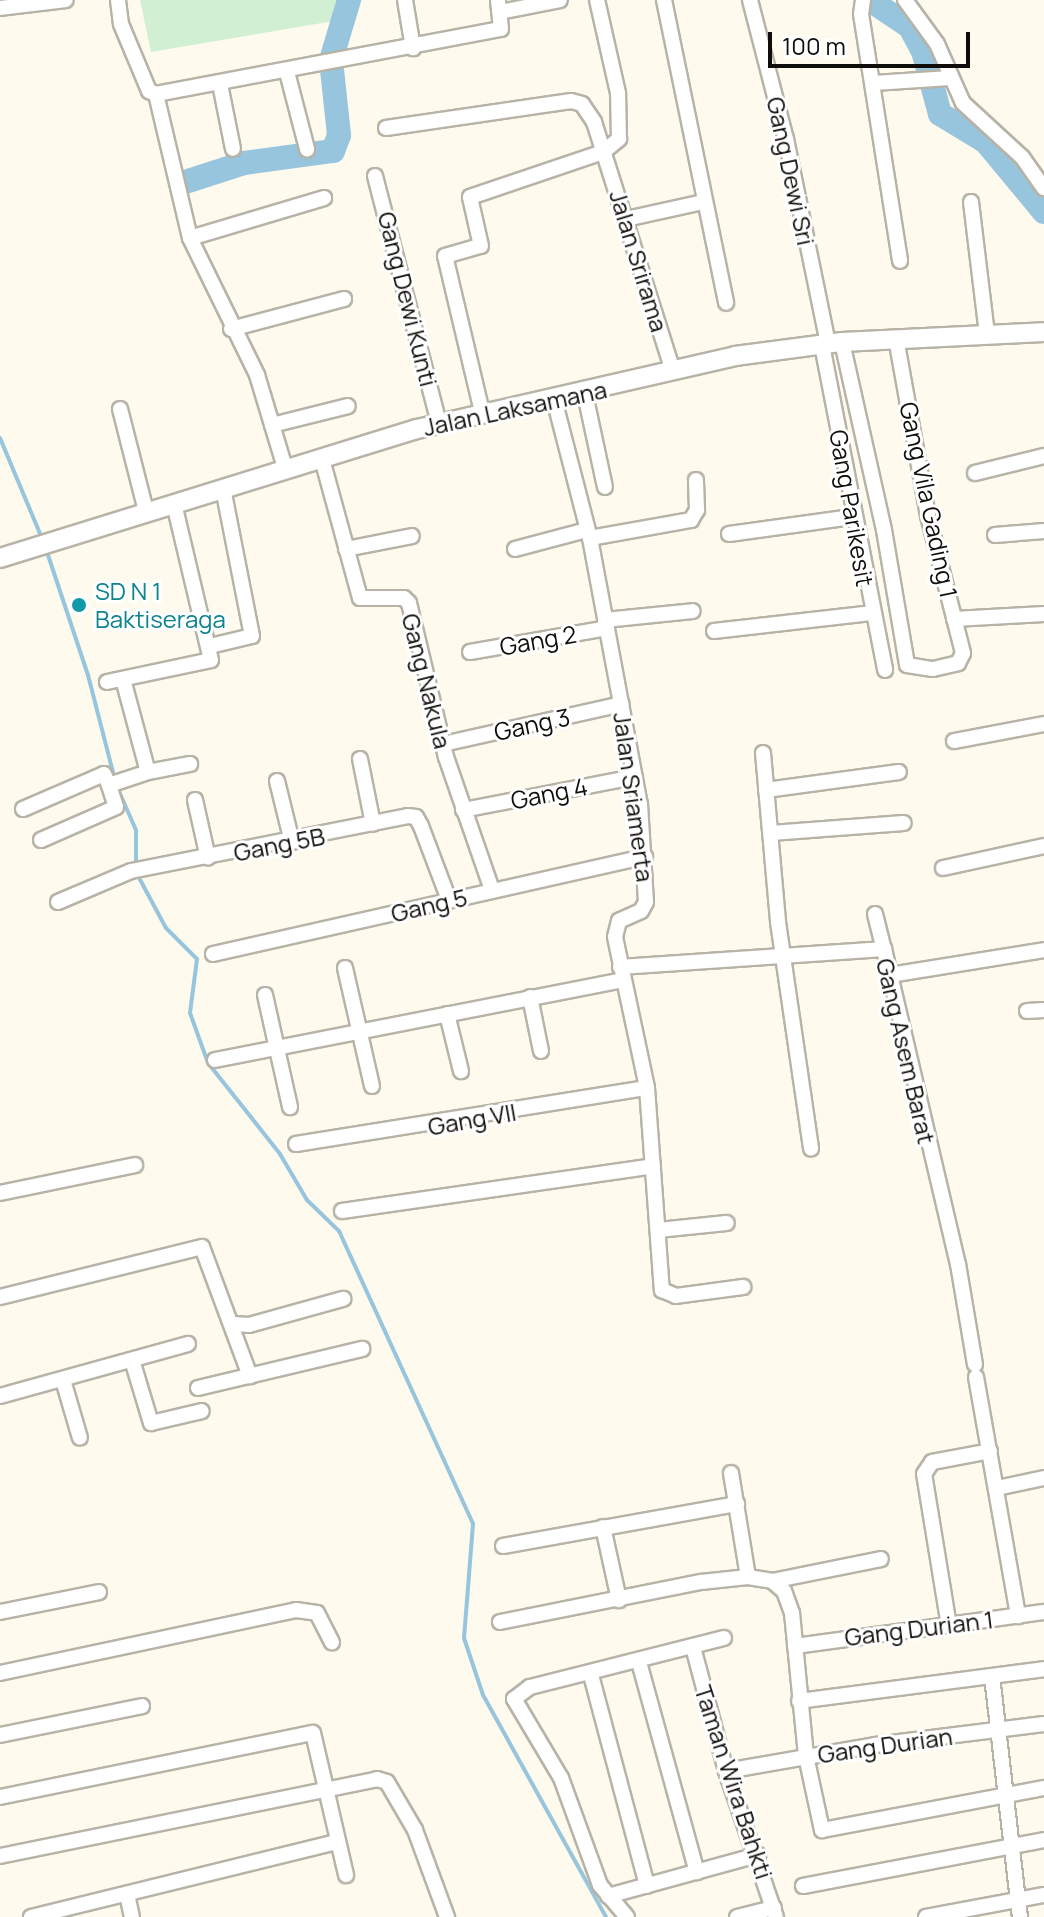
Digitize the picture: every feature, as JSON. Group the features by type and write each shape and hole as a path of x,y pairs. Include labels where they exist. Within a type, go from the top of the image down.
{"main road":[{"name":"Jalan Laksamana","path":"0,558 439,423 482,412 585,394 735,356 831,343 1044,332"}],"street":[{"path":"0,8 66,0"},
{"path":"118,0 121,24 149,91 156,94 324,66 501,29 499,6 560,0"},
{"path":"405,0 413,48"},
{"path":"482,412 445,260 448,253 481,246 470,197 603,152 619,139 622,125 597,0"},
{"path":"664,0 726,303"},
{"name":"Gang Dewi Sri","path":"750,0 786,139 831,343"},
{"path":"905,0 928,28 937,80 1022,157 1044,188"},
{"path":"862,2 900,261"},
{"path":"287,72 307,149"},
{"path":"874,83 937,80"},
{"path":"220,84 233,149"},
{"path":"156,94 190,238 231,329 257,375 285,468"},
{"name":"Jalan Srirama","path":"386,128 571,101 582,104 603,152 626,219 673,371"},
{"name":"Gang Dewi Kunti","path":"375,176 439,423"},
{"path":"190,238 324,198"},
{"path":"626,219 703,202"},
{"path":"971,202 987,335"},
{"path":"231,329 344,299"},
{"name":"Gang Vila Gading 1","path":"831,343 907,665 933,669 960,662 954,619 928,516 896,338"},
{"name":"Gang Parikesit","path":"831,343 852,517 885,670"},
{"path":"585,394 605,487"},
{"name":"Jalan Sriamerta","path":"554,399 588,534 622,704 645,857 646,902 616,928 620,973 634,1011 647,1088 665,1294 743,1287"},
{"path":"272,425 348,406"},
{"path":"120,409 146,511"},
{"path":"975,473 1044,456"},
{"name":"Gang Nakula","path":"322,459 360,598 404,598 409,603 443,744 492,890"},
{"path":"515,549 588,534 691,520 697,510 696,480"},
{"path":"210,646 252,636 223,488"},
{"path":"107,682 208,662 210,646 174,503"},
{"path":"729,534 852,517"},
{"path":"995,535 1044,531"},
{"path":"346,549 412,536"},
{"name":"Gang 2","path":"470,652 606,624 693,611"},
{"path":"714,631 871,613"},
{"path":"954,619 1044,614"},
{"path":"123,679 148,772"},
{"name":"Gang 3","path":"443,744 622,704"},
{"path":"954,741 1044,724"},
{"path":"763,753 783,960 811,1149"},
{"path":"360,759 373,824"},
{"path":"109,785 148,772 190,764"},
{"path":"766,790 899,772"},
{"path":"23,809 104,774 116,807 41,840"},
{"name":"Gang 4","path":"463,810 635,777"},
{"path":"277,781 292,842"},
{"path":"195,800 208,858"},
{"name":"Gang 5B","path":"58,902 137,870 416,817 449,900"},
{"path":"771,833 904,823"},
{"path":"943,868 1044,846"},
{"name":"Gang 5","path":"213,954 645,857"},
{"path":"875,914 884,949"},
{"name":"Gang Asem Barat","path":"215,1060 530,997 620,973 783,960 874,946 884,949 958,1264 1018,1616"},
{"path":"890,975 1044,950"},
{"path":"345,968 372,1086"},
{"path":"265,995 290,1107"},
{"path":"530,997 541,1051"},
{"path":"1027,1011 1044,1010"},
{"path":"447,1014 461,1071"},
{"name":"Gang VII","path":"296,1144 647,1088"},
{"path":"0,1193 135,1165"},
{"path":"342,1211 653,1166"},
{"path":"658,1230 727,1223"},
{"path":"0,1297 197,1245 208,1252 250,1376"},
{"path":"234,1324 249,1325 343,1299"},
{"path":"0,1396 188,1344"},
{"path":"198,1388 362,1349"},
{"path":"132,1360 151,1423 202,1411"},
{"path":"63,1380 80,1438"},
{"path":"949,1626 924,1474 932,1462 990,1451"},
{"path":"731,1473 748,1577"},
{"path":"997,1488 1044,1478"},
{"path":"503,1546 737,1504"},
{"path":"603,1527 619,1600"},
{"path":"500,1622 748,1577 772,1581 881,1559"},
{"path":"772,1581 787,1599 806,1756 820,1826 825,1830 1044,1788"},
{"path":"0,1612 99,1592"},
{"path":"0,1673 296,1610 317,1613 332,1642"},
{"name":"Gang Durian 1","path":"795,1646 1044,1612"},
{"path":"627,1917 608,1896 561,1778 514,1699 530,1687 591,1675 724,1638"},
{"name":"Taman Wira Bahkti","path":"693,1647 726,1771 758,1855 775,1913"},
{"path":"639,1662 697,1872"},
{"path":"799,1701 1044,1669"},
{"path":"591,1675 647,1886"},
{"path":"992,1676 1009,1845 1020,1917"},
{"path":"0,1735 142,1706"},
{"name":"Gang Durian","path":"726,1771 806,1756 1044,1724"},
{"path":"0,1797 306,1732 317,1737 336,1842 346,1875"},
{"path":"0,1856 327,1792 377,1779 387,1782 421,1844 447,1917"},
{"path":"803,1886 1044,1840"},
{"path":"34,1917 336,1842"},
{"path":"608,1896 758,1855"},
{"path":"127,1894 132,1917"},
{"path":"926,1917 1044,1895"},
{"path":"737,1917 775,1913"}],"green space":[{"path":"140,0 341,0 334,21 151,52"}],"waterway":[{"path":"182,183 244,163 333,151 339,135 331,60 349,0"},
{"path":"870,0 910,27 923,51 940,114 986,142 1044,212"},
{"path":"0,438 43,541"},
{"path":"46,549 88,675 114,776"},
{"path":"118,789 136,830 136,865"},
{"path":"137,874 166,928 197,959 190,1013 208,1063 280,1154 307,1200 339,1231 473,1524 464,1638 483,1695 606,1917"}],"place":[{"name":"SD N 1 Baktiseraga","path":"79,605"}]}
